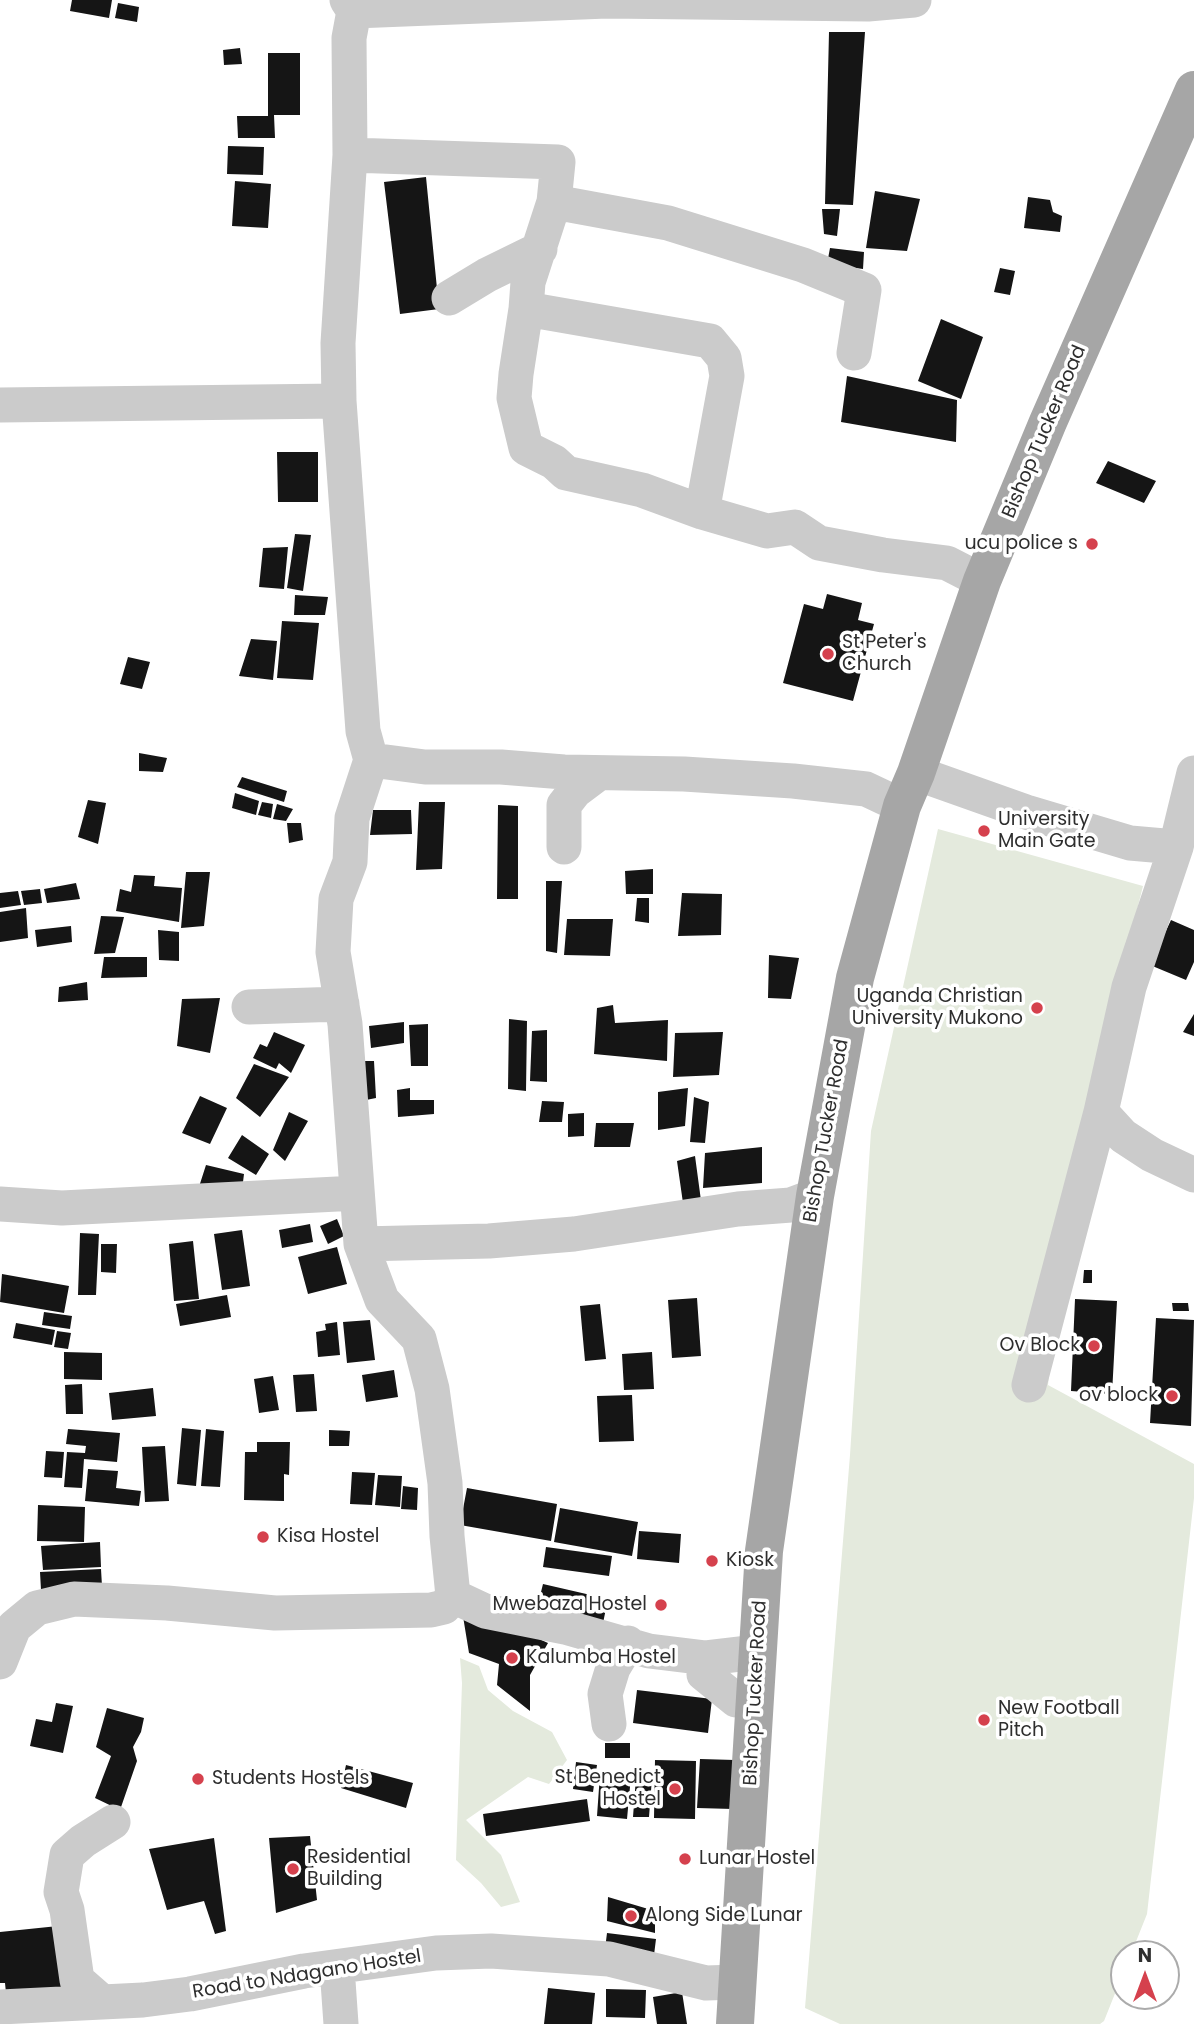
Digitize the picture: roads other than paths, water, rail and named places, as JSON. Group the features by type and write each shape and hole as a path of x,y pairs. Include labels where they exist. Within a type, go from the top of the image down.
{"main road":[{"name":"Bishop Tucker Road","path":"735,2024 764,1552 814,1196 855,978 909,790 982,581 1048,422 1194,89"}],"street":[{"path":"0,1662 14,1627 37,1608 74,1599 167,1603 275,1613 431,1610 444,1606 453,1596 445,1482 432,1389 419,1339 382,1300 361,1244 342,1004 333,952 336,899 351,862 352,818 371,760 363,731 339,401 338,343 350,155 350,5 607,1 868,4 914,0"},
{"path":"350,155 558,162 554,202 528,282 514,398 526,449 554,461 566,473 642,490 702,512 767,531 795,527 819,543 947,563 982,581"},
{"path":"554,202 668,223 803,265 864,290 854,353"},
{"path":"449,298 487,275 540,250"},
{"path":"526,309 710,341 724,358 727,376 702,512"},
{"path":"0,405 339,401"},
{"path":"371,760 425,767 684,774 909,790 1026,812 1130,843 1176,847"},
{"path":"564,847 564,805 575,791 599,773"},
{"path":"1029,1385 1101,1112 1129,987 1176,847 1194,773"},
{"path":"249,1007 342,1004"},
{"path":"1101,1112 1123,1136 1152,1155 1194,1175"},
{"path":"0,1204 62,1208 357,1193"},
{"path":"361,1244 489,1241 574,1234 728,1210 791,1205 814,1196"},
{"path":"453,1596 485,1611 565,1627 662,1653 706,1658 757,1652"},
{"path":"609,1724 606,1694 613,1668 628,1643"},
{"path":"706,1658 704,1674 736,1700"},
{"path":"102,2001 77,1980 67,1910 61,1892 67,1855 113,1822"},
{"name":"Road to Ndagano Hostel","path":"0,2007 143,2000 190,1994 304,1971 436,1953 514,1952 609,1959 706,1983 737,1982"},
{"path":"337,1967 341,2024"}],"place":[{"name":"ucu police s","path":"1092,544"},
{"name":"St Peter's Church","path":"828,654"},
{"name":"University Main Gate","path":"984,831"},
{"name":"Uganda Christian University Mukono","path":"1037,1008"},
{"name":"Ov Block","path":"1094,1346"},
{"name":"ov block","path":"1172,1396"},
{"name":"Kisa Hostel","path":"263,1537"},
{"name":"Kiosk","path":"712,1561"},
{"name":"Mwebaza Hostel","path":"661,1605"},
{"name":"Kalumba Hostel","path":"512,1658"},
{"name":"New Football Pitch","path":"984,1720"},
{"name":"Students Hostels","path":"198,1779"},
{"name":"St Benedict Hostel","path":"675,1789"},
{"name":"Lunar Hostel","path":"685,1859"},
{"name":"Residential Building","path":"293,1869"},
{"name":"Along Side Lunar","path":"631,1916"}]}
